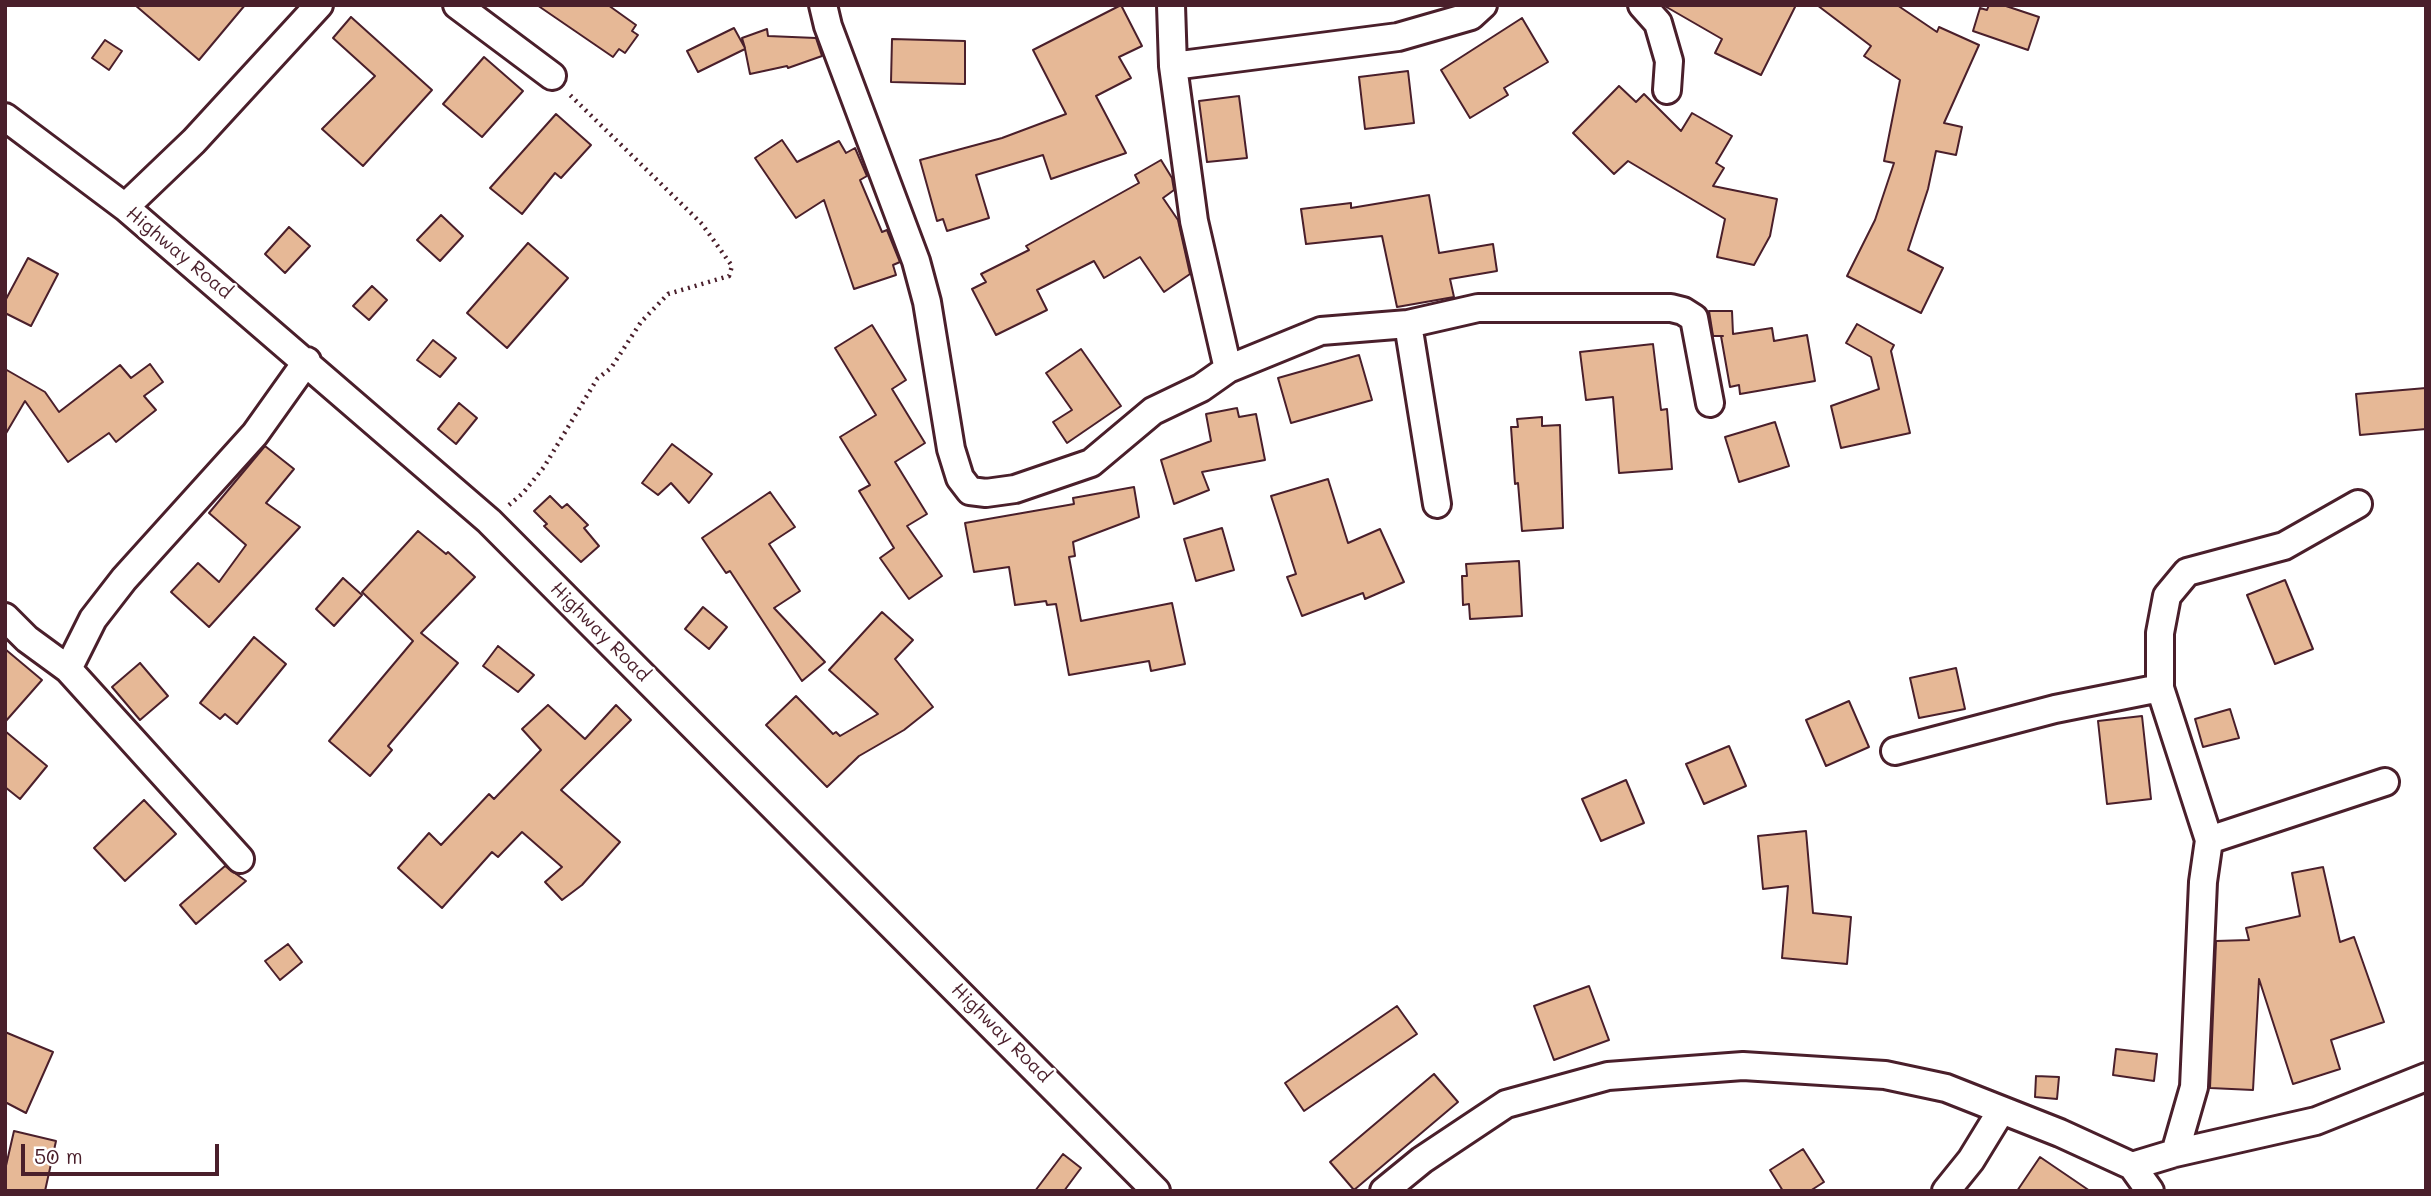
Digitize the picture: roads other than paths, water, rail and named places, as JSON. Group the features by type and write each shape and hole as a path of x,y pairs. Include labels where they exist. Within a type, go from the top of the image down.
{"street":[{"path":"125,207 194,141 319,5"},
{"path":"457,5 552,76"},
{"path":"824,5 828,26 916,261 927,302 951,449 960,478 970,491 986,493 1015,489 1091,463 1153,411 1201,388 1228,369 1321,331 1408,324 1478,308 1671,307 1694,318 1710,403"},
{"path":"1171,5 1173,65 1194,221 1228,369"},
{"path":"1173,65 1398,37 1471,16 1483,5"},
{"path":"1642,5 1658,23 1669,61 1667,90"},
{"name":"Highway Road","path":"5,117 125,207 307,361 489,521 1156,1191"},
{"path":"1408,324 1437,504"},
{"path":"68,669 93,619 124,579 255,434 307,361"},
{"path":"2175,1153 2194,1087 2203,882 2209,840 2160,688 2160,633 2167,596 2187,572 2284,546 2358,504"},
{"path":"5,617 27,639 68,669 240,859"},
{"path":"1895,751 2055,709 2160,688"},
{"path":"2209,840 2385,782"},
{"path":"1384,1191 1422,1160 1506,1104 1608,1076 1743,1066 1819,1068 1885,1075 1946,1088 2060,1133 2133,1167 2150,1191"},
{"path":"2133,1167 2175,1153 2316,1121 2426,1077"},
{"path":"1946,1191 1971,1160 2001,1111"}]}
